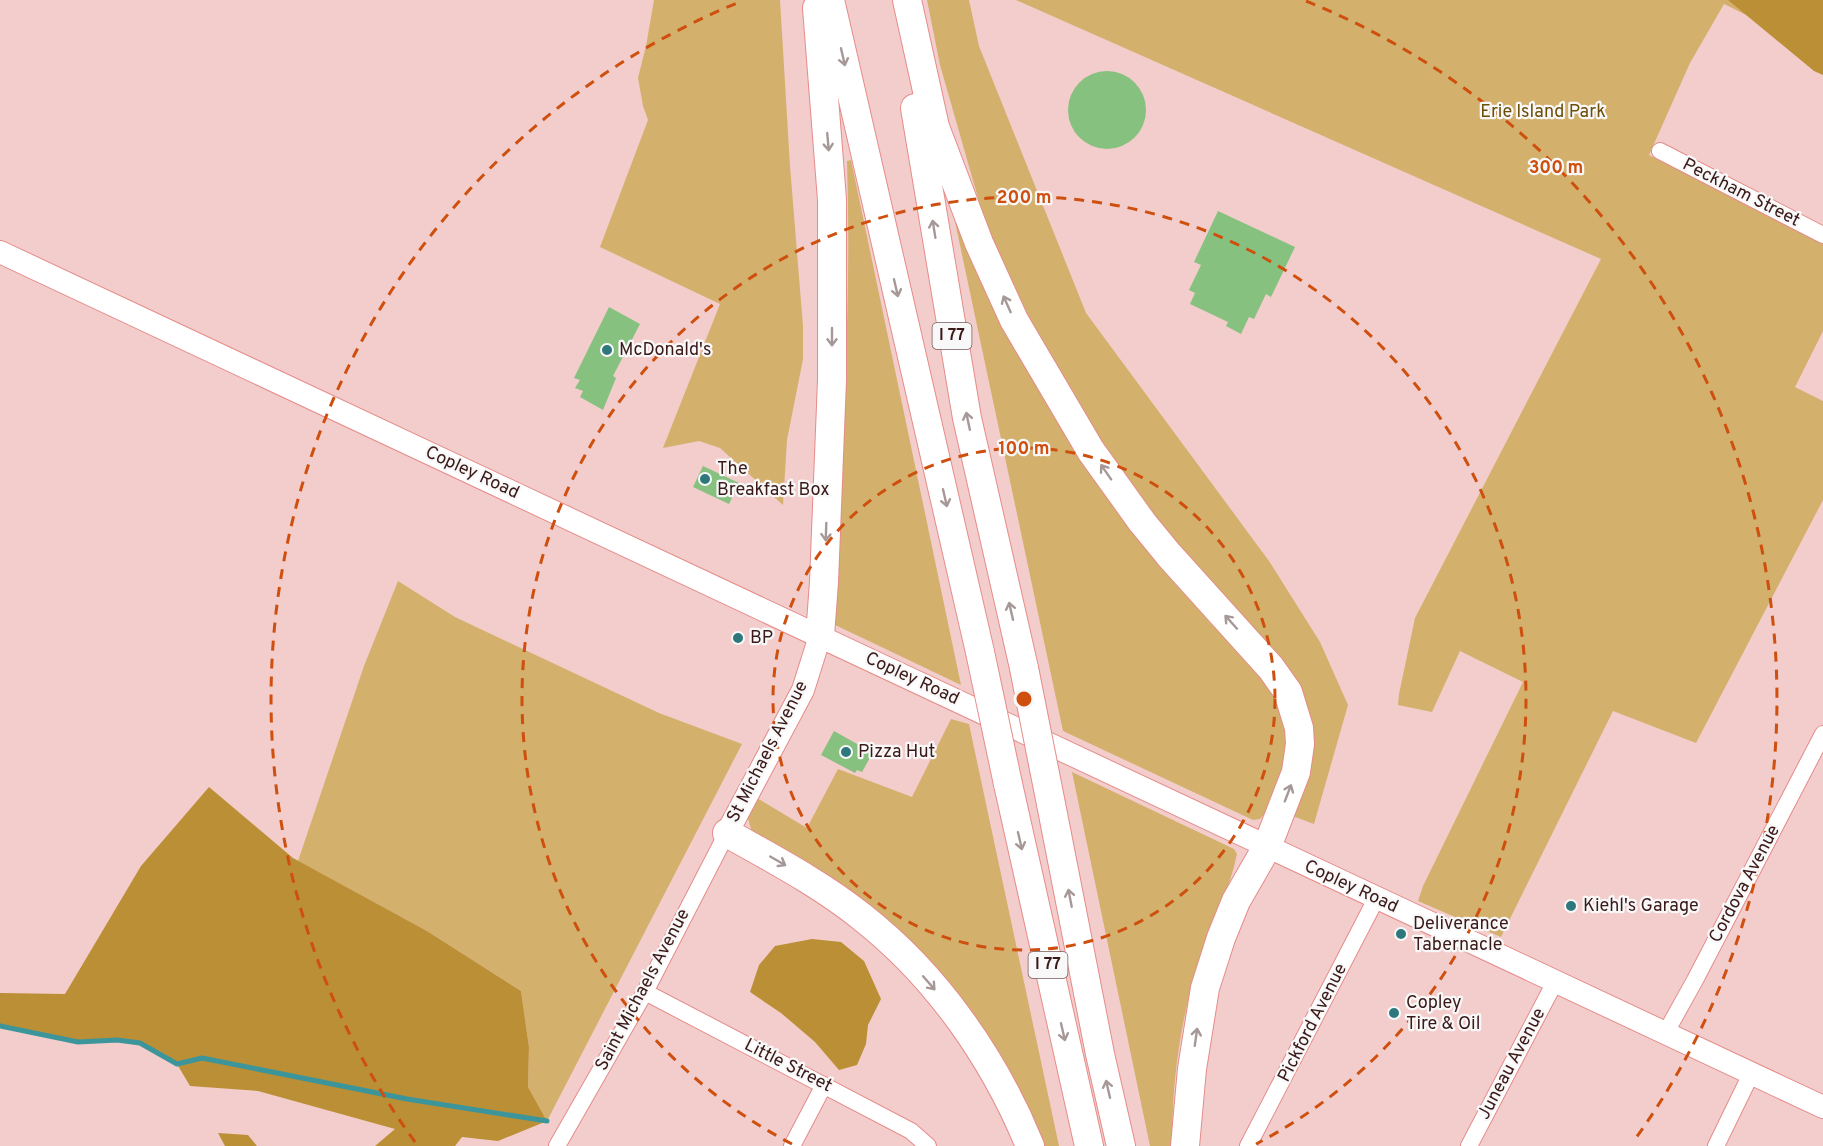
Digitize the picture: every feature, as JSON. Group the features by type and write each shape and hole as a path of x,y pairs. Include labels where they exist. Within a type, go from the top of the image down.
{"highway":[{"path":"816,0 832,201 831,392 820,636"},
{"name":"I 77","path":"830,0 980,652 1089,1146"},
{"name":"I 77","path":"897,0 965,407 1024,668 1100,1054 1121,1146"},
{"path":"907,0 935,127 979,243 1014,320 1075,426 1116,487 1169,555 1271,668 1288,692 1299,728 1299,759 1296,772 1267,847 1236,901 1205,988 1192,1069 1185,1146"},
{"path":"727,833 820,886 862,916 912,962 974,1040 1005,1092 1030,1146"}],"main road":[{"name":"Copley Road","path":"0,252 1823,1107"},
{"name":"St Michaels Avenue","path":"727,833 803,690 820,636"}],"street":[{"name":"Peckham Street","path":"1660,151 1823,235"},
{"name":"Cordova Avenue","path":"1665,1034 1823,734"},
{"name":"Saint Michaels Avenue","path":"557,1146 645,992 727,833"},
{"name":"Pickford Avenue","path":"1248,1146 1376,899"},
{"name":"Juneau Avenue","path":"1469,1146 1556,982"},
{"name":"Little Street","path":"645,992 911,1131 928,1146"},
{"path":"1716,1146 1750,1074"},
{"path":"792,1146 824,1084"}],"green space":[{"path":"654,0 780,0 803,326 803,359 787,440 783,505 720,448 699,441 663,448 720,304 600,247 648,120 638,78"},
{"path":"927,0 969,0 979,46 1086,313 1269,561 1320,642 1348,705 1314,824 1290,815 1309,717 1121,475 1050,359 988,233 940,65"},
{"name":"Erie Island Park","path":"1016,0 1823,0 1823,53 1724,4 1690,63 1649,155 1823,242 1823,331 1795,387 1823,401 1823,500 1696,743 1613,711 1501,937 1418,901 1423,886 1523,682 1460,651 1432,712 1398,705 1399,694 1415,618 1601,259"},
{"path":"851,160 961,685 831,623 847,334 847,161"},
{"path":"954,217 1001,325 1128,522 1210,623 1243,650 1276,691 1289,740 1285,769 1269,809 1260,819 1253,820 1063,731"},
{"path":"398,581 455,617 659,713 742,744 547,1121 528,1087 529,1047 521,991 427,931 298,861 364,666"},
{"path":"951,719 969,724 1059,1146 1045,1146 983,1033 753,836 747,815 757,798 807,828 838,769 912,797"},
{"path":"1072,772 1234,849 1237,854 1229,883 1191,988 1181,1032 1173,1100 1172,1146 1150,1146"}],"shaded area":[{"path":"1728,0 1823,0 1823,75 1814,71"},
{"path":"209,787 293,858 427,931 521,991 529,1047 528,1087 547,1121 498,1141 462,1137 455,1146 375,1146 395,1129 258,1091 190,1086 177,1064 140,1043 117,1040 78,1042 0,1026 0,993 65,994 141,866"},
{"path":"812,939 841,942 864,961 881,999 868,1025 866,1044 857,1065 839,1070 815,1042 781,1013 750,992 759,965 775,946"},
{"path":"218,1133 248,1135 257,1146 225,1146"}],"building":[{"path":"1099,71 1115,71 1129,77 1140,88 1146,102 1146,118 1140,132 1129,143 1115,149 1099,149 1085,143 1074,132 1068,118 1068,102 1074,88 1085,77"},
{"path":"1218,211 1295,247 1271,297 1266,294 1254,319 1249,317 1241,334 1226,326 1228,322 1190,304 1195,293 1189,290 1201,265 1194,262"},
{"name":"McDonald's","path":"609,307 640,324 613,376 616,378 603,410 580,397 583,391 575,388 580,380 574,378"},
{"path":"703,466 739,483 729,504 693,487"},
{"name":"Pizza Hut","path":"834,731 872,754 862,772 857,770 855,773 821,755"}],"waterway":[{"path":"0,1026 78,1042 117,1040 140,1043 177,1064 202,1058 407,1099 547,1121"}],"place":[{"name":"McDonald's","path":"607,350"},
{"name":"The Breakfast Box","path":"705,479"},
{"name":"BP","path":"738,638"},
{"name":"Pizza Hut","path":"846,752"},
{"name":"Kiehl's Garage","path":"1571,906"},
{"name":"Deliverance Tabernacle","path":"1401,934"},
{"name":"Copley Tire & Oil","path":"1394,1013"}]}
